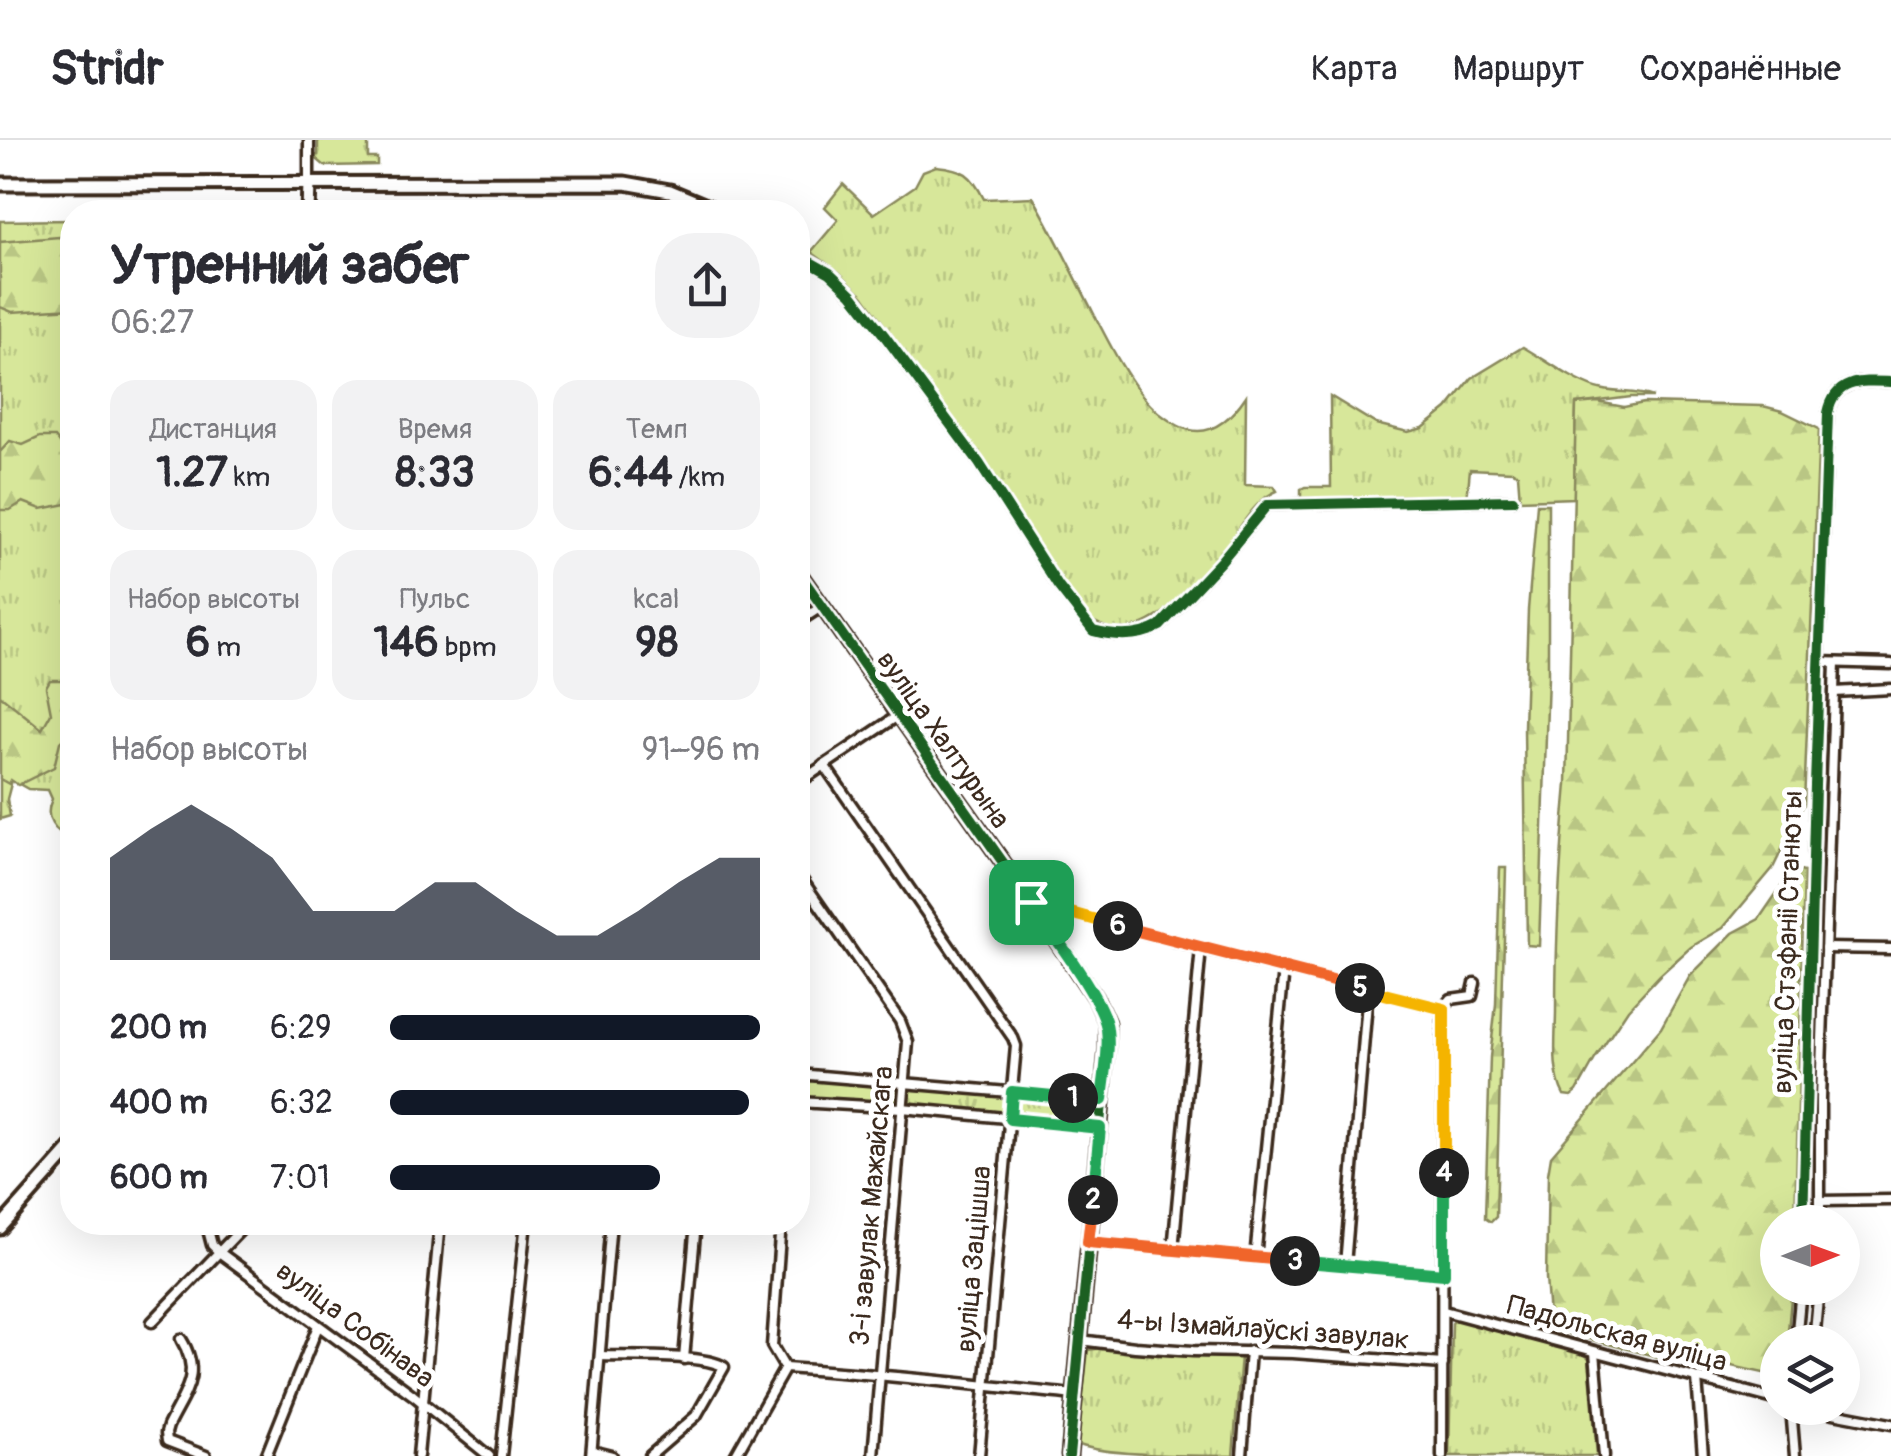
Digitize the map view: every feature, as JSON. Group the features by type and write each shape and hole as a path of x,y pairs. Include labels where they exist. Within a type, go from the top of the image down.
{"street":[{"path":"308,200 309,140"},
{"path":"0,184 625,183 670,191 689,200"},
{"path":"810,262 830,273 852,294 884,335 979,463 1058,586 1092,631 1134,636 1160,626 1267,505 1513,500"},
{"name":"вуліца Стэфаніі Станюты","path":"1803,1205 1827,424 1830,402 1845,386 1856,382 1891,382"},
{"name":"вуліца Халтурына","path":"810,590 1031,902 1103,1012 1108,1038 1069,1456"},
{"path":"810,614 821,606"},
{"path":"1819,662 1891,664"},
{"path":"1820,1205 1835,663"},
{"path":"1834,692 1891,690"},
{"path":"810,775 899,715"},
{"name":"вуліца Зацішша","path":"824,766 1016,1046 979,1456"},
{"name":"3-і завулак Мажайскага","path":"810,892 905,1031 908,1042 874,1456"},
{"path":"1031,902 1444,1009"},
{"path":"1173,1250 1201,948"},
{"path":"1826,948 1891,949"},
{"path":"1254,1258 1284,969"},
{"path":"1442,1456 1444,1009 1451,999 1472,996 1475,983"},
{"path":"1345,1265 1368,990"},
{"path":"810,1075 1102,1100"},
{"path":"810,1103 1100,1128"},
{"path":"0,1228 60,1160"},
{"path":"1820,1200 1891,1200"},
{"name":"вуліца Собінава","path":"209,1235 219,1252 489,1456"},
{"path":"152,1322 235,1235"},
{"path":"418,1456 439,1235"},
{"path":"501,1456 525,1235"},
{"path":"610,1235 591,1454 612,1456"},
{"path":"684,1359 695,1235"},
{"path":"780,1235 772,1346 785,1368"},
{"path":"1088,1242 1444,1274"},
{"name":"Падольская вуліца","path":"1444,1311 1760,1395"},
{"path":"266,1456 318,1326"},
{"path":"181,1340 191,1355 192,1373 168,1426 167,1441 206,1456"},
{"name":"4-ы Ізмайлаўскі завулак","path":"1080,1340 1193,1352 1250,1351 1443,1364"},
{"path":"1242,1456 1250,1351"},
{"path":"1595,1352 1604,1456"},
{"path":"600,1356 684,1359 716,1362 724,1367 696,1416 650,1456"},
{"path":"785,1368 1074,1395"},
{"path":"735,1456 785,1368"},
{"path":"1697,1379 1703,1456"},
{"path":"1860,1418 1891,1424"},
{"path":"1792,1425 1795,1456"}],"green space":[{"path":"318,140 368,140 368,158 377,158 377,165 325,166 313,156 318,155"},
{"path":"936,166 966,174 984,199 1033,197 1124,369 1146,400 1166,418 1190,430 1208,430 1230,416 1246,396 1245,485 1274,486 1277,491 1252,510 1192,586 1155,618 1135,627 1115,629 1086,615 863,295 811,252 838,220 825,207 843,184 874,214 915,186 923,171"},
{"path":"60,220 60,832 50,818 52,799 48,790 28,789 12,780 7,799 10,816 0,819 0,221"},
{"path":"60,237 60,309 12,312 0,307 0,242"},
{"path":"1523,347 1596,388 1653,397 1576,404 1574,498 1520,500 1518,474 1470,469 1467,500 1301,498 1301,489 1305,487 1331,487 1330,396 1376,424 1408,432 1423,428 1447,409 1472,378"},
{"path":"1598,402 1624,407 1644,403 1763,406 1819,429 1804,804 1773,868 1723,928 1691,947 1628,1009 1571,1096 1564,1095 1560,1086 1555,1043 1567,784 1576,404"},
{"path":"40,437 55,437 60,444 60,505 41,509 23,502 10,510 0,510 0,452 10,441 23,445"},
{"path":"1537,504 1548,504 1548,676 1539,946 1527,945 1524,727"},
{"path":"50,680 60,680 60,742 54,767 18,785 11,780 9,784 0,779 0,695 42,729 51,713 46,687"},
{"path":"1500,868 1506,868 1496,1217 1491,1222 1485,1218"},
{"path":"1796,870 1804,872 1795,1205 1760,1205 1760,1305 1790,1305 1789,1325 1760,1325 1760,1372 1677,1354 1658,1357 1550,1329 1546,1278 1551,1156 1661,1028 1690,976 1733,933 1759,919"},
{"path":"810,1075 1089,1099 1086,1126 810,1103"},
{"path":"1457,1319 1589,1358 1597,1456 1449,1456 1452,1323"},
{"path":"1088,1350 1241,1356 1233,1456 1128,1453 1077,1444"}],"cycle path":[{"path":"810,262 830,273 852,294 884,335 979,463 1058,586 1093,631 1127,635 1160,626 1267,505 1513,500"},
{"path":"1803,1205 1828,413 1837,393 1851,384 1891,382"},
{"path":"810,589 1031,902 1097,1001 1107,1023 1069,1456"}],"route":[{"path":"1031,902 1444,1009 1444,1274 1088,1242 1100,1128 1010,1119 1012,1092 1102,1100 1108,1038 1103,1012 1031,902"}]}
